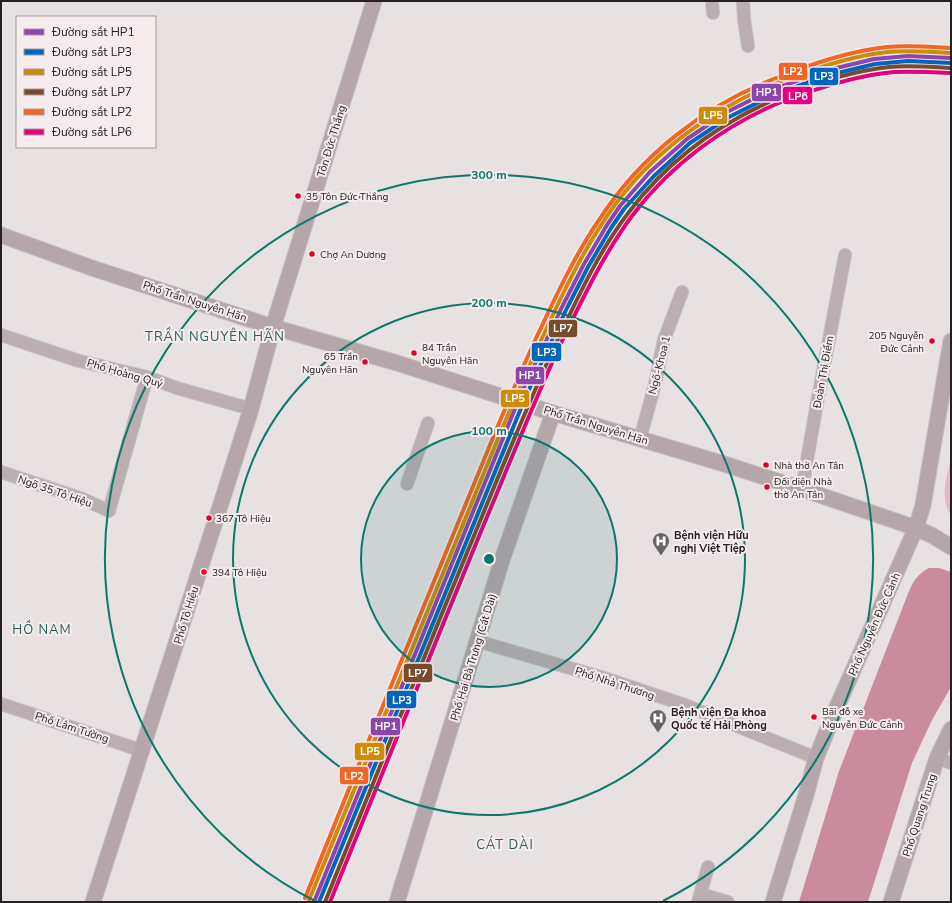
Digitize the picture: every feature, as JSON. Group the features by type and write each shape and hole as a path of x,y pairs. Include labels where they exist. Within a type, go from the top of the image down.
{"main road":[{"name":"Tôn Đức Thắng","path":"274,327 374,1"},
{"name":"Phố Trần Nguyên Hãn","path":"1,235 92,268 274,327 397,363 802,489 916,528 951,547"},
{"name":"Phố Tô Hiệu","path":"93,902 251,409 274,327"},
{"name":"Phố Nguyễn Đức Cảnh","path":"773,902 816,758 916,528 923,505 951,341"},
{"name":"Phố Hai Bà Trưng (Cát Dài)","path":"397,902 502,560 554,413"},
{"name":"Phố Quang Trung","path":"891,902 944,760 951,729"}],"street":[{"path":"743,1 748,46"},
{"name":"Đoàn Thị Điểm","path":"802,489 845,255"},
{"name":"Ngõ-Khoa 1","path":"640,439 655,384 664,340 682,292"},
{"name":"Phố Hoàng Quý","path":"1,335 76,360 147,377 177,388 251,409"},
{"name":"Ngõ 35 Tô Hiệu","path":"1,472 83,499 109,511 147,377"},
{"path":"407,484 428,423"},
{"name":"Phố Nhà Thương","path":"478,641 604,678 685,705 816,758"},
{"name":"Phố Lâm Tường","path":"1,704 142,751"},
{"path":"708,867 699,898 728,902"}],"shaded area":[{"path":"951,457 951,516 945,501 945,487"},
{"path":"929,568 939,568 951,572 951,687 932,720 912,763 868,902 799,902 839,771 909,591 917,578"}],"rail line":[{"name":"LP2","path":"305,898 401,661 528,355 574,261 590,233 616,196 634,174 676,135 699,118 749,89 803,68 831,59 873,49 895,46 951,48"},
{"name":"LP5","path":"309,900 523,379 576,267 614,206 630,186 667,149 709,118 754,93 777,83 831,64 874,54 896,51 951,53"},
{"name":"HP1","path":"314,902 521,394 584,264 620,206 650,172 687,139 727,112 769,91 824,71 874,59 908,56 951,58"},
{"name":"LP3","path":"319,902 526,396 588,267 624,209 654,176 690,143 729,117 771,96 825,76 875,64 908,61 951,63"},
{"name":"LP7","path":"325,902 507,455 537,386 590,274 608,242 629,212 645,193 680,158 719,129 762,105 810,86 862,71 897,66 951,68"},
{"name":"LP6","path":"330,902 482,529 561,343 594,278 621,231 632,216 664,179 701,148 742,121 786,100 840,82 867,76 894,72 950,73"}],"place":[{"name":"35 Tôn Đức Thắng","path":"298,196"},
{"name":"Chợ An Dương","path":"312,254"},
{"name":"205 Nguyễn Đức Cảnh","path":"932,341"},
{"name":"84 Trần Nguyên Hãn","path":"414,353"},
{"name":"65 Trần Nguyên Hãn","path":"365,362"},
{"name":"Nhà thờ An Tân","path":"766,465"},
{"name":"Đối diện Nhà thờ An Tân","path":"767,487"},
{"name":"367 Tô Hiệu","path":"209,518"},
{"name":"Bệnh viện Hữu nghị Việt Tiệp","path":"661,556"},
{"name":"394 Tô Hiệu","path":"204,572"},
{"name":"Bãi đỗ xe Nguyễn Đức Cảnh","path":"814,717"},
{"name":"Bệnh viện Đa khoa Quốc tế Hải Phòng","path":"658,733"}],"district":[{"name":"TRẦN NGUYÊN HÃN","path":"215,336"},
{"name":"HỒ NAM","path":"42,629"},
{"name":"CÁT DÀI","path":"505,844"}]}
